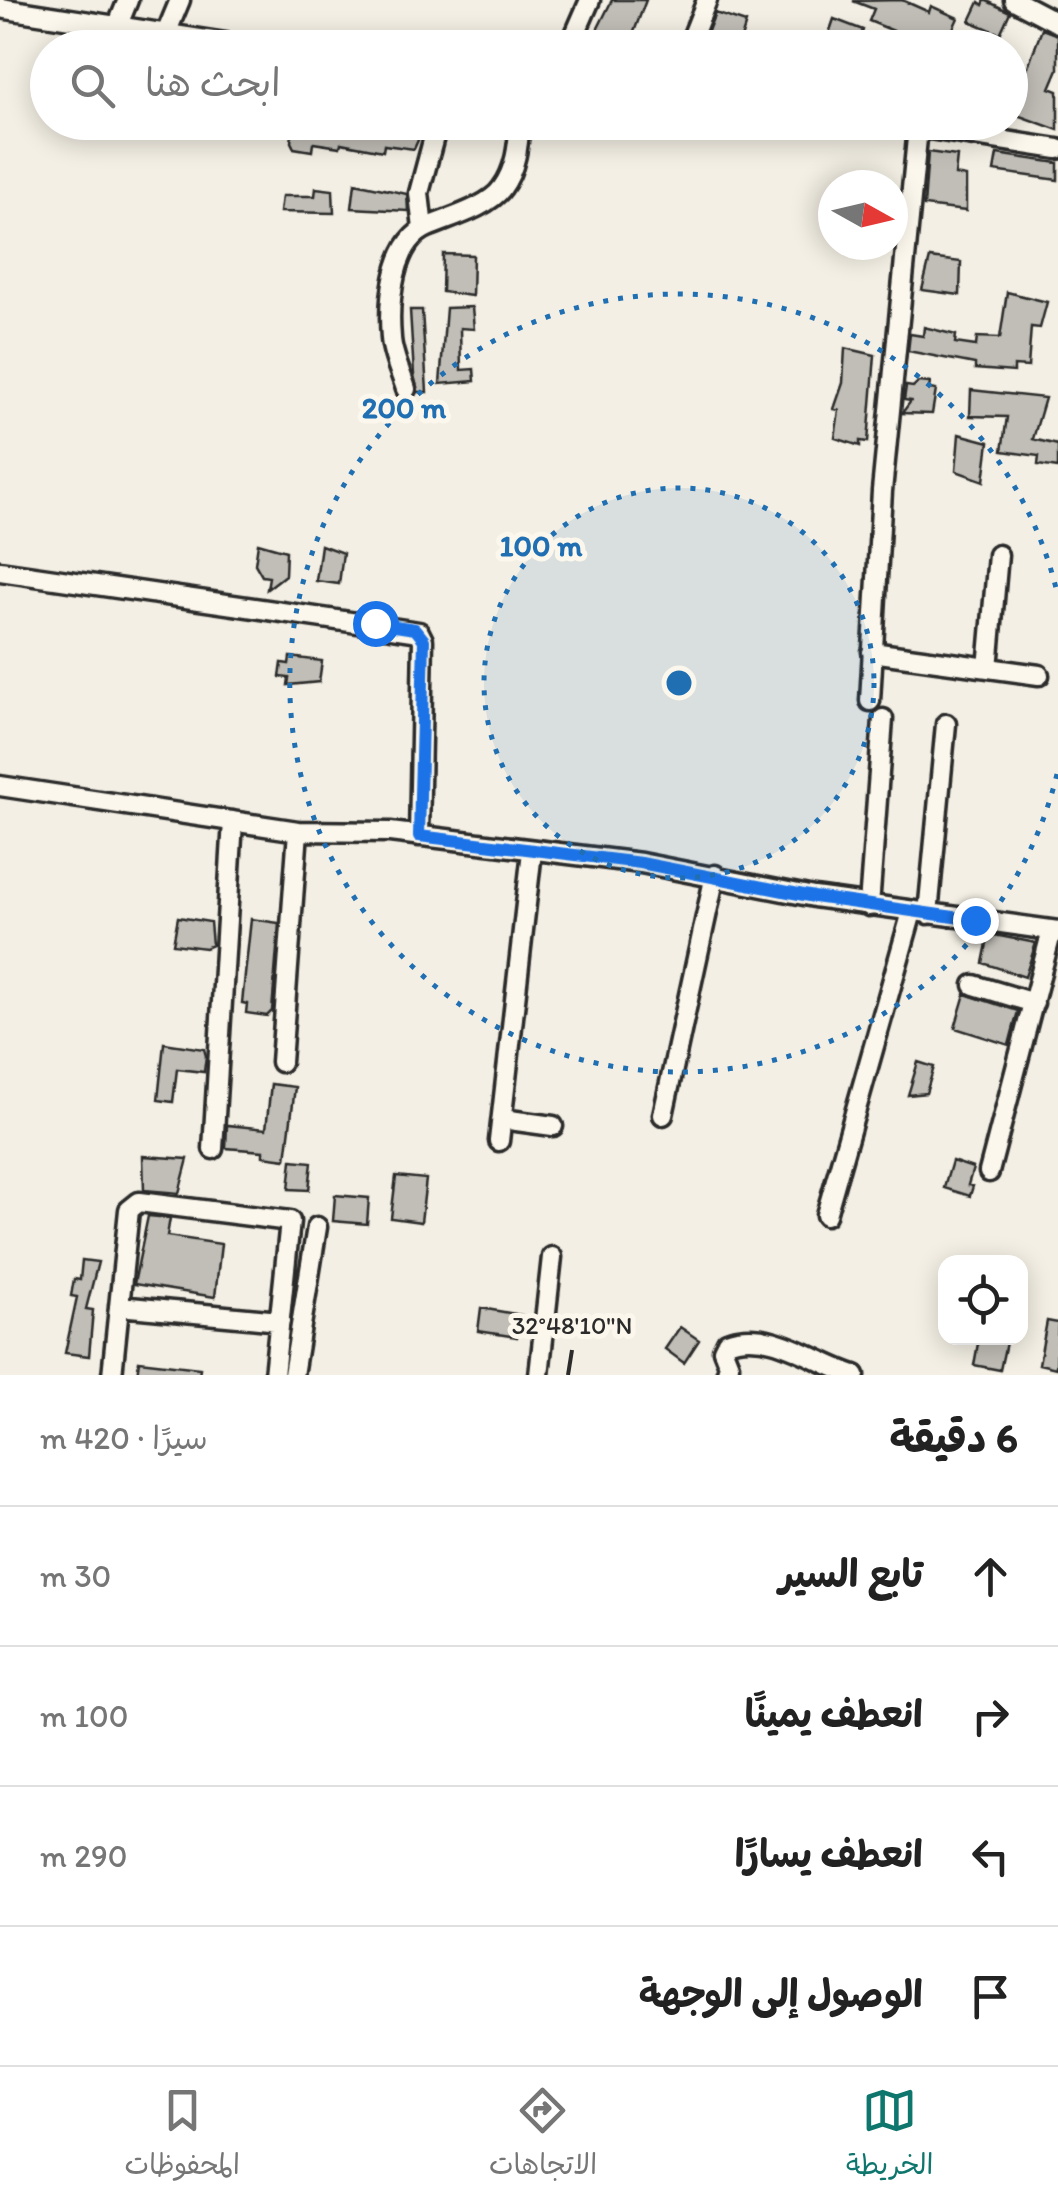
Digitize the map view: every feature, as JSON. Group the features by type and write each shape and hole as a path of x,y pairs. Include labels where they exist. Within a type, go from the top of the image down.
{"street":[{"path":"41,0 54,18"},
{"path":"117,27 128,0"},
{"path":"168,30 180,0"},
{"path":"577,30 590,0"},
{"path":"695,30 707,0"},
{"path":"1014,0 1058,23"},
{"path":"0,8 133,30"},
{"path":"423,229 418,193 433,140"},
{"path":"406,390 391,342 391,296 410,240 423,229 474,209 502,189 518,158 519,140"},
{"path":"870,702 882,491 917,140"},
{"path":"998,140 1058,149"},
{"path":"988,668 998,556"},
{"path":"0,570 419,632 424,640 419,836"},
{"path":"872,652 1039,675"},
{"path":"869,906 884,719"},
{"path":"826,1215 920,913 946,724"},
{"path":"0,786 298,831 419,836 715,875 869,906 1055,931 989,1172"},
{"path":"213,1148 233,821"},
{"path":"282,1062 298,831"},
{"path":"499,1141 532,851"},
{"path":"663,1115 715,875"},
{"path":"974,985 1034,1003"},
{"path":"502,1119 553,1126"},
{"path":"112,1375 129,1210 139,1202 288,1218 292,1228 274,1375"},
{"path":"292,1375 318,1228"},
{"path":"539,1375 552,1257"},
{"path":"119,1306 280,1321"},
{"path":"726,1375 729,1365 723,1350 726,1342 738,1338 794,1346 823,1366 855,1375"}],"building":[{"path":"612,0 646,0 635,30 597,30"},
{"path":"902,0 929,12 931,6 958,18 952,30 891,30 869,21 874,9 853,1"},
{"path":"985,0 1010,12 1002,30 991,30 970,21 979,2 983,5"},
{"path":"715,13 746,23 744,30 708,30"},
{"path":"834,19 863,30 830,30"},
{"path":"1042,29 1058,35 1058,69 1050,88 1058,91 1058,130 1028,119 1028,66"},
{"path":"418,140 414,149 384,145 383,151 341,143 340,147 313,143 312,151 294,148 291,142"},
{"path":"928,152 957,156 955,175 966,177 966,211 924,206"},
{"path":"997,154 1058,163 1058,180 994,171"},
{"path":"355,183 407,194 408,211 352,208"},
{"path":"316,188 333,190 334,213 280,212 282,196 315,196"},
{"path":"443,254 473,255 472,296 442,292"},
{"path":"930,258 961,262 960,295 922,290"},
{"path":"1007,292 1047,302 1040,328 1031,327 1028,367 1014,366 1014,372 975,369 975,364 908,351 910,334 923,336 924,327 956,335 955,343 976,346 977,337 1000,338"},
{"path":"472,307 474,329 460,328 461,370 474,369 475,381 440,384 446,308"},
{"path":"410,310 422,310 427,392 418,392 414,375"},
{"path":"845,348 875,355 868,442 860,441 860,446 835,438 839,410 834,409 843,383"},
{"path":"918,382 930,383 929,389 936,390 932,414 902,413 911,401 904,400 906,386 913,387"},
{"path":"971,390 1045,398 1033,439 1058,445 1058,468 1038,465 1039,456 1002,451 1007,417 970,416"},
{"path":"959,434 989,442 984,481 956,471"},
{"path":"258,543 286,551 285,575 267,589 269,577 262,576 255,564"},
{"path":"321,545 343,553 339,584 316,581"},
{"path":"290,657 322,661 319,682 288,685 289,678 280,677 282,663 289,664"},
{"path":"178,917 210,922 212,945 205,948 173,944"},
{"path":"251,919 279,923 272,1011 267,1016 246,1013 247,1004 242,1003"},
{"path":"989,934 1036,943 1025,977 983,963"},
{"path":"965,994 1018,1011 1009,1045 955,1028"},
{"path":"164,1043 204,1049 206,1056 204,1072 177,1069 173,1102 158,1100"},
{"path":"918,1062 934,1067 926,1093 908,1095"},
{"path":"271,1084 295,1087 286,1159 263,1156 263,1151 226,1148 227,1125 266,1129"},
{"path":"143,1156 188,1159 179,1193 144,1190"},
{"path":"292,1160 312,1162 309,1190 289,1189"},
{"path":"952,1161 973,1168 968,1185 973,1186 970,1196 944,1188"},
{"path":"396,1176 426,1179 421,1222 391,1218"},
{"path":"335,1195 369,1198 367,1224 333,1221"},
{"path":"148,1216 170,1218 167,1236 221,1244 215,1297 134,1284"},
{"path":"82,1260 98,1262 86,1309 93,1310 89,1356 65,1353 77,1297 71,1296 74,1279 80,1280"},
{"path":"481,1308 521,1315 517,1337 478,1331"},
{"path":"1047,1321 1058,1323 1056,1368 1039,1364"},
{"path":"680,1327 699,1340 684,1363 665,1349"},
{"path":"978,1345 1005,1345 1000,1370 974,1365"},
{"path":"139,1361 200,1368 199,1375 137,1375"}],"route":[{"path":"375,623 415,629 424,640 419,836 641,863 814,897 975,920"}]}
